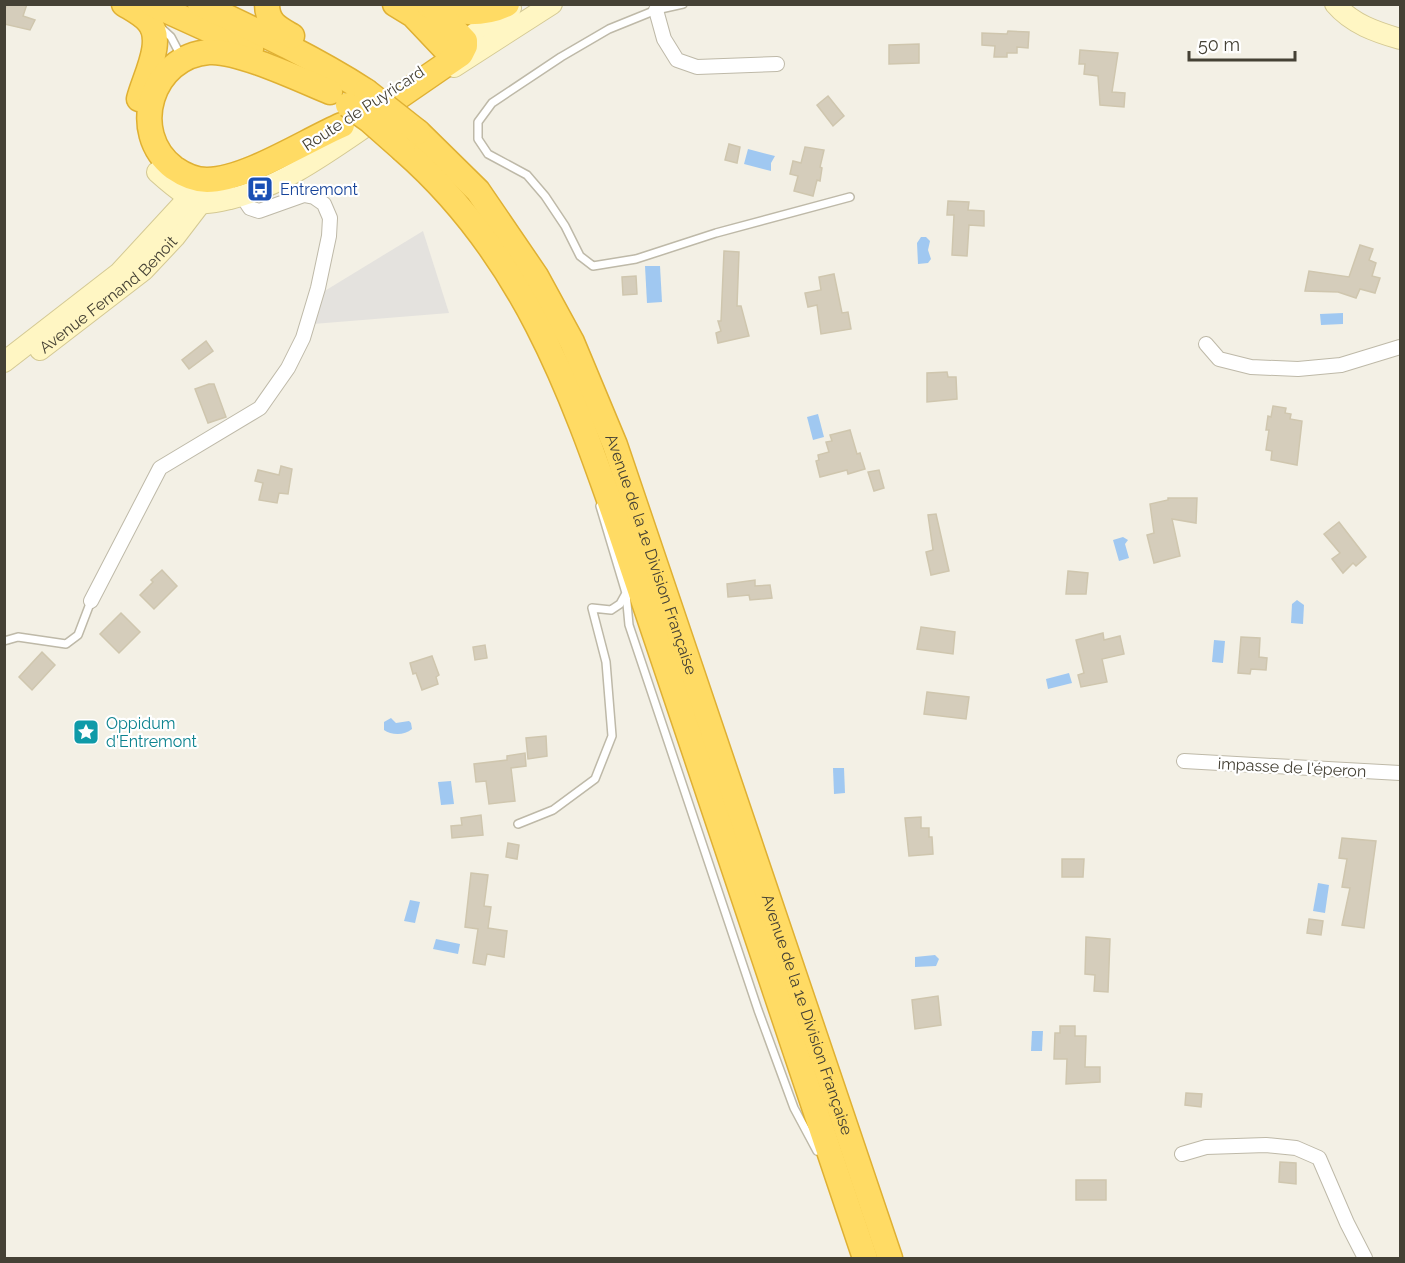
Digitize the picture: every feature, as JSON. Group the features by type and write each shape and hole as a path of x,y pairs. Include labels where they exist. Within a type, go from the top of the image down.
{"highway":[{"path":"200,4 327,66 354,128 458,49"},
{"path":"267,4 267,14 271,23 350,69 347,111"},
{"path":"395,4 458,49"},
{"path":"429,6 474,12 500,8 507,4"},
{"path":"429,6 458,49"},
{"path":"139,8 275,60 347,111"},
{"path":"139,8 152,26 155,51 138,104 138,130 148,158 157,172"},
{"path":"347,111 233,177 198,192 191,178 162,158 155,148 149,127 150,103 162,79 183,60 208,52 222,52 241,57 347,111 415,136"},
{"name":"Avenue de la 1e Division Française","path":"415,136 478,191 515,244 555,309 572,342 615,445 890,1258"},
{"name":"Avenue de la 1e Division Française","path":"415,136 422,167 473,224 508,272 544,339 581,422 665,662 865,1258"}],"main road":[{"path":"458,49 516,4"},
{"path":"458,49 537,4"},
{"name":"Route de Puyricard","path":"198,192 242,196 318,160 347,111 465,59 552,4"},
{"path":"1335,4 1345,16 1376,32 1401,39"},
{"path":"157,172 180,192 198,192"},
{"path":"155,234 165,206 157,172"},
{"name":"Avenue Fernand Benoit","path":"4,362 119,273 198,192"},
{"name":"Avenue Fernand Benoit","path":"4,375 64,333 144,270 176,237 198,192"}],"street":[{"path":"110,5 139,8"},
{"path":"656,10 664,39 677,60 697,67 777,64"},
{"path":"91,601 160,468 260,408 288,368 303,338 318,288 329,236 330,218 324,204 314,197 304,195 259,211 250,208 242,196"},
{"path":"1206,344 1219,359 1251,367 1298,369 1341,365 1401,347"},
{"name":"impasse de l'éperon","path":"1184,761 1401,773"},
{"path":"1182,1154 1206,1147 1266,1145 1296,1148 1319,1158 1365,1258"}],"lane":[{"path":"683,4 656,10 609,29 492,102 477,122 478,139 488,154 527,176 545,196 566,226 580,256 593,266 636,259 716,233 850,197"},
{"path":"139,8 171,37 183,60"},
{"path":"581,422 595,487"},
{"path":"598,498 626,592 629,625 758,1010 794,1108 819,1156"},
{"path":"518,824 553,810 595,779 612,736 606,662 592,608 611,610 620,604 626,592"},
{"path":"4,641 18,637 66,644 78,634 91,601"},
{"path":"831,1184 854,1226"}],"shaded area":[{"path":"423,231 449,313 313,324 323,292"}],"water":[{"path":"748,149 775,156 771,163 771,171 744,164"},
{"path":"921,237 926,237 930,241 928,250 931,259 928,263 918,264 917,243"},
{"path":"645,266 660,266 662,302 647,303"},
{"path":"1343,313 1343,324 1321,325 1320,314"},
{"path":"818,414 824,437 813,440 807,417"},
{"path":"1123,537 1128,540 1125,544 1129,558 1119,561 1113,540"},
{"path":"1297,600 1304,605 1303,624 1291,623 1292,604"},
{"path":"1214,640 1225,641 1223,663 1212,662"},
{"path":"1069,673 1072,683 1048,689 1046,679"},
{"path":"391,718 396,723 409,721 412,729 401,734 387,732 384,730 384,722"},
{"path":"833,768 844,768 845,793 834,794"},
{"path":"451,781 454,804 441,805 438,782"},
{"path":"1318,883 1329,885 1325,913 1313,911"},
{"path":"410,900 420,902 415,923 404,921"},
{"path":"436,939 460,944 458,954 433,949"},
{"path":"935,955 939,959 936,966 915,967 915,957"},
{"path":"1032,1031 1043,1031 1042,1051 1031,1051"}],"building":[{"path":"7,4 27,4 23,16 35,20 30,30 4,24"},
{"path":"1008,31 1029,32 1028,48 1017,47 1017,53 1007,53 1007,57 994,57 995,46 982,45 982,33 1007,34"},
{"path":"919,44 919,63 889,64 889,45"},
{"path":"1080,50 1118,53 1112,92 1125,93 1124,107 1100,105 1098,76 1084,74 1085,64 1079,64"},
{"path":"828,96 844,116 833,126 817,105"},
{"path":"729,144 740,147 737,163 725,160"},
{"path":"805,147 824,150 820,181 817,180 813,196 794,191 798,176 790,174 793,161 801,163"},
{"path":"948,201 969,202 968,210 984,211 984,226 969,225 967,256 952,255 954,215 947,215"},
{"path":"1360,245 1373,249 1369,260 1376,263 1372,276 1380,278 1375,293 1360,289 1356,298 1338,292 1305,291 1309,271 1349,277"},
{"path":"724,251 739,252 737,306 741,306 749,336 718,343 716,333 721,331 718,321 721,321"},
{"path":"834,274 842,313 848,312 851,329 821,334 817,305 808,307 805,293 821,290 819,277"},
{"path":"636,276 637,294 623,295 622,277"},
{"path":"206,341 213,351 189,369 182,360"},
{"path":"947,372 948,377 956,377 957,399 927,402 927,373"},
{"path":"214,384 226,417 208,423 195,389"},
{"path":"1273,406 1286,408 1285,413 1291,414 1290,419 1302,421 1297,465 1271,460 1272,451 1266,450 1269,430 1266,430 1268,416 1271,417"},
{"path":"850,430 857,454 860,453 865,469 848,474 847,470 820,477 816,461 819,460 818,455 829,452 826,442 832,441 830,435"},
{"path":"281,466 292,469 288,494 279,493 277,503 259,500 263,483 255,481 258,470 279,475"},
{"path":"879,470 884,488 874,491 868,472"},
{"path":"1168,498 1197,498 1196,523 1172,519 1180,556 1154,563 1147,535 1154,533 1150,504 1168,500"},
{"path":"936,514 949,571 931,575 926,552 933,550 928,515"},
{"path":"1339,522 1366,557 1356,566 1353,563 1343,573 1332,559 1340,553 1324,534"},
{"path":"162,570 177,586 154,609 140,595"},
{"path":"1068,571 1088,573 1086,594 1066,594"},
{"path":"755,580 755,586 770,585 772,598 750,600 749,595 728,597 727,584"},
{"path":"121,613 140,632 119,653 100,634"},
{"path":"921,627 955,632 953,654 917,649"},
{"path":"1103,633 1104,640 1120,636 1124,654 1102,659 1107,682 1081,687 1078,675 1084,673 1076,640"},
{"path":"1241,637 1260,638 1259,657 1267,658 1266,670 1251,669 1250,674 1238,673"},
{"path":"485,645 487,658 475,660 473,647"},
{"path":"42,652 55,665 32,690 19,677"},
{"path":"432,656 439,675 436,677 438,684 422,690 410,663"},
{"path":"927,692 969,697 966,719 924,714"},
{"path":"546,736 547,756 528,759 526,738"},
{"path":"525,753 526,766 511,768 515,801 489,804 486,781 476,782 474,764 507,760 507,756"},
{"path":"481,815 483,835 452,838 451,826 462,825 461,818"},
{"path":"921,817 921,828 929,828 929,837 932,837 933,854 909,856 905,818"},
{"path":"1342,838 1376,841 1364,928 1342,925 1350,888 1342,887 1347,859 1339,858"},
{"path":"508,843 519,845 517,859 506,857"},
{"path":"1062,859 1084,859 1083,877 1062,877"},
{"path":"471,873 488,875 484,906 491,907 488,928 507,931 504,957 487,954 485,965 473,963 478,929 465,927"},
{"path":"1309,919 1323,921 1321,935 1307,933"},
{"path":"1086,937 1110,939 1108,992 1094,991 1095,975 1085,974"},
{"path":"938,996 941,1025 915,1029 912,1000"},
{"path":"1060,1026 1075,1026 1075,1036 1086,1036 1085,1067 1100,1067 1100,1082 1066,1084 1067,1059 1054,1059 1055,1033 1060,1033"},
{"path":"1186,1093 1202,1094 1201,1107 1185,1105"},
{"path":"1280,1162 1296,1163 1296,1184 1279,1182"},
{"path":"1076,1180 1106,1180 1106,1200 1076,1200"}],"place":[{"name":"Entremont","path":"260,189"},
{"name":"Oppidum d'Entremont","path":"86,732"}]}
